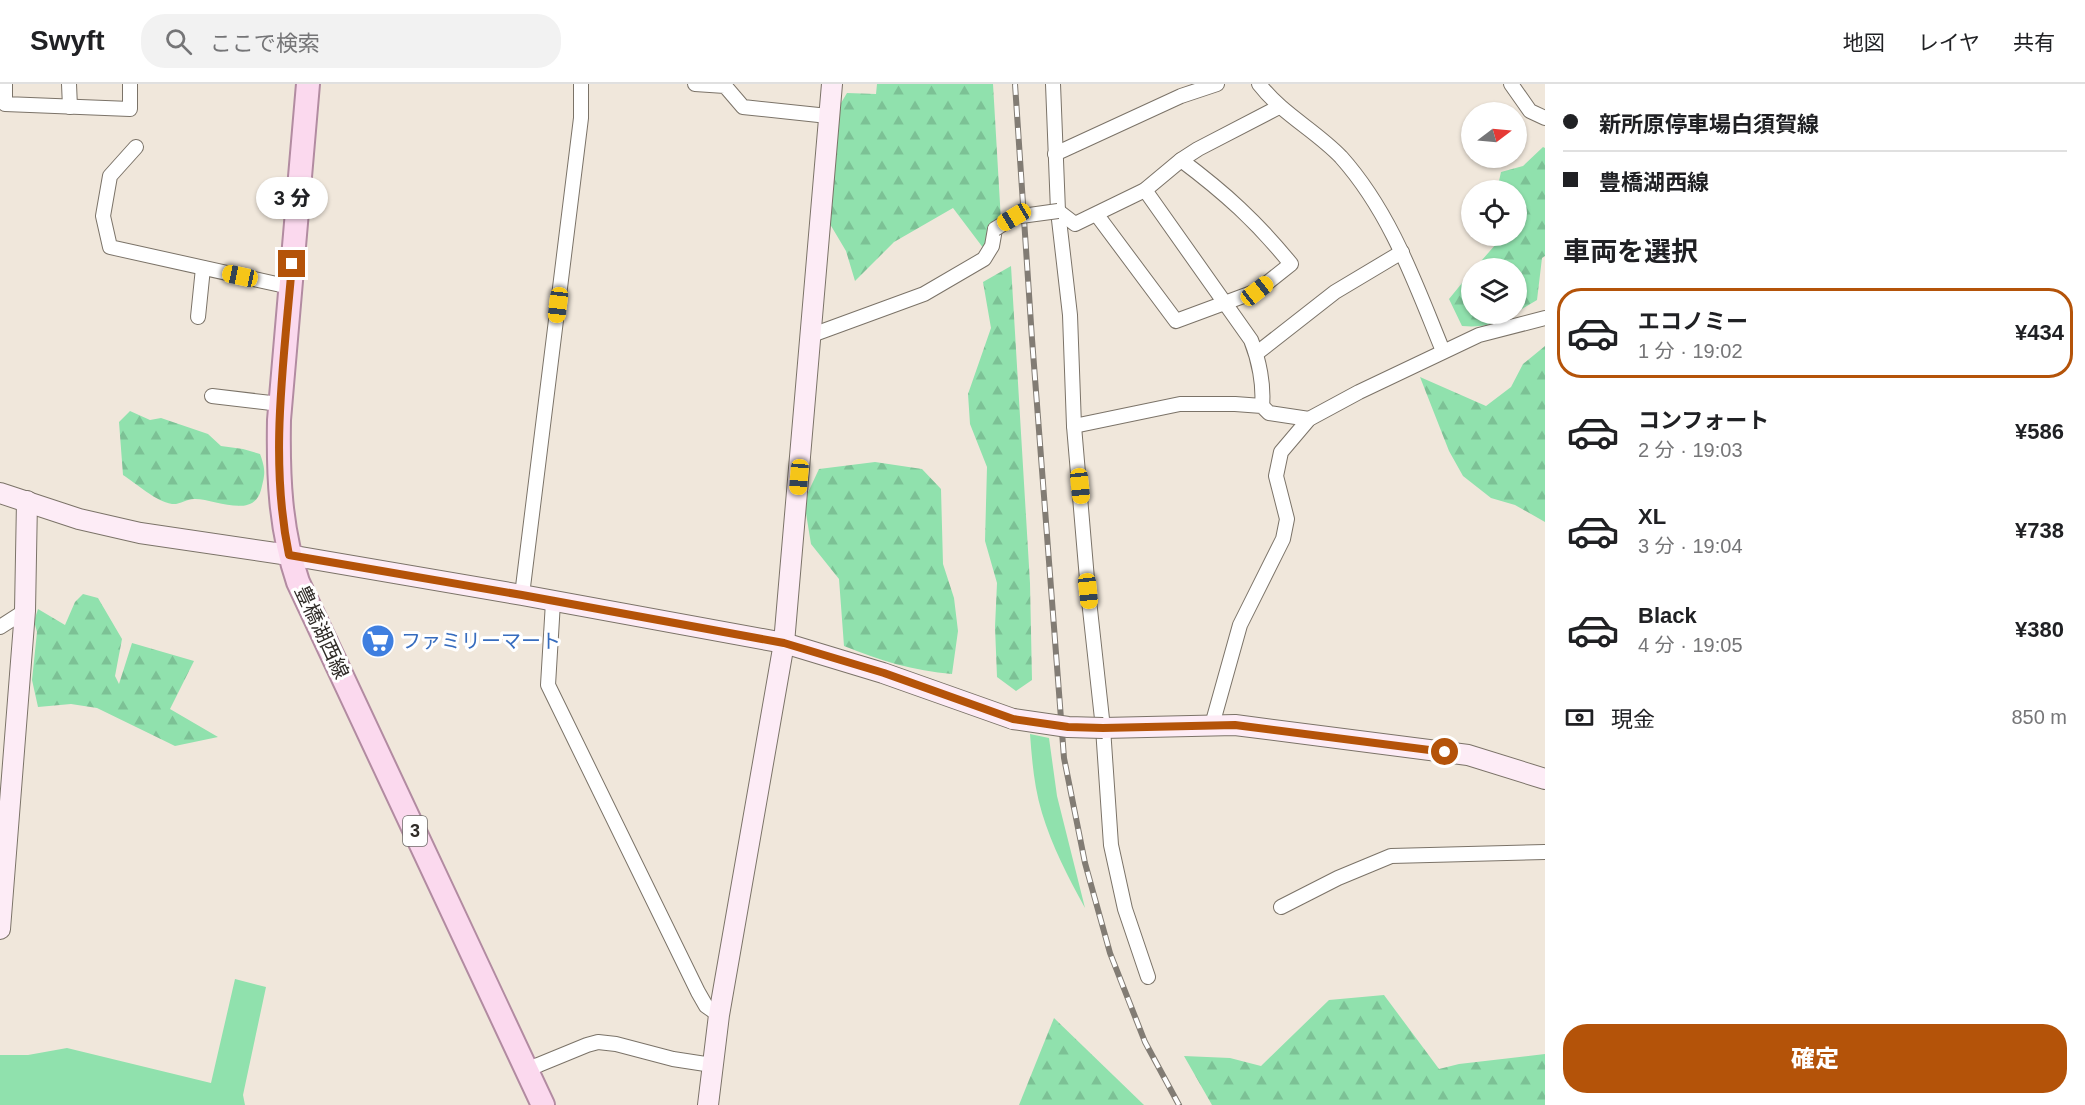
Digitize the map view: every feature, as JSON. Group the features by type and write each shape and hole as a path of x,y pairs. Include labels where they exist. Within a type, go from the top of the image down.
{"main road":[{"name":"豊橋湖西線","path":"308,84 280,404 278,476 289,555 298,582 543,1105"},
{"path":"708,1105 719,1015 784,643 832,84"},
{"path":"0,493 79,519 140,533 289,555 784,643 884,673 1013,719 1068,727 1103,728 1235,725 1468,755 1545,779"},
{"path":"0,929 25,611 27,501"}],"street":[{"path":"5,84 5,104 130,110 130,84"},
{"path":"69,84 70,107"},
{"path":"522,595 581,118 581,84"},
{"path":"695,84 725,85 743,107 828,116"},
{"path":"1053,84 1058,211 1070,315 1074,426 1088,591 1103,728 1111,845 1125,909 1148,977"},
{"path":"1055,154 1182,96 1216,84"},
{"path":"1259,84 1279,107 1321,137 1358,177 1390,226 1443,351"},
{"path":"1511,84 1530,111 1545,118"},
{"path":"812,335 924,294 984,260 992,246 995,229 1014,217 1058,211 1075,224 1097,215 1116,203 1145,190 1198,149 1279,107"},
{"path":"136,147 110,176 103,216 110,247 290,287"},
{"path":"1097,215 1176,321 1257,291 1292,264 1264,230 1224,192 1181,160"},
{"path":"1145,190 1251,340 1257,353 1263,396 1262,406"},
{"path":"1257,353 1335,292 1402,252"},
{"path":"198,317 202,268"},
{"path":"1212,725 1240,625 1283,539 1287,519 1276,476 1281,452 1309,419 1359,392 1479,335 1545,318"},
{"path":"212,396 280,404"},
{"path":"1074,426 1179,404 1262,406 1269,413 1309,419"},
{"path":"553,602 548,685 698,992 706,1006 719,1015"},
{"path":"0,627 25,611"},
{"path":"1281,907 1338,878 1391,856 1545,852"},
{"path":"526,1070 598,1042 616,1044 673,1059 712,1065"}],"green space":[{"path":"877,84 993,84 1001,221 987,253 953,208 894,242 855,281 846,251 824,214 841,103 847,93 876,94"},
{"path":"1543,147 1545,148 1545,256 1542,258 1537,300 1527,306 1527,258 1484,258 1494,246 1527,246 1527,180 1499,180 1501,172 1527,168 1527,162"},
{"path":"1011,266 1030,583 1032,680 1016,691 997,677 995,627 997,583 985,541 987,467 970,424 968,394 991,328 983,282"},
{"path":"1461,284 1461,324 1449,299"},
{"path":"1461,324 1489,324 1476,326 1462,326"},
{"path":"1545,346 1545,522 1515,505 1491,498 1463,476 1449,451 1420,377 1486,406 1511,387 1523,364"},
{"path":"130,411 150,420 161,418 208,434 221,446 260,454 264,476 257,499 241,506 194,499 172,504 146,492 123,475 119,422"},
{"path":"875,462 922,469 941,489 943,564 954,598 958,631 952,674 896,664 844,646 839,579 811,544 804,501 819,469"},
{"path":"83,594 98,598 122,639 115,676 119,684 132,643 194,661 170,709 218,737 175,746 97,708 71,704 38,707 32,680 37,632 34,621 38,609 65,625 75,602"},
{"path":"1030,734 1049,738 1057,796 1085,908 1061,861 1042,813 1035,783"},
{"path":"235,979 266,987 243,1095 245,1105 0,1105 0,1055 28,1055 67,1048 211,1083"},
{"path":"1384,995 1439,1069 1459,1064 1545,1054 1545,1105 1212,1105 1184,1056 1230,1058 1261,1066 1329,1000"},
{"path":"1054,1018 1144,1105 1019,1105"}],"railway":[{"path":"1015,84 1064,758 1085,863 1110,953 1145,1042 1179,1105"}],"place":[{"name":"ファミリーマート","path":"378,641"}],"route":[{"path":"292,264 279,420 278,476 289,555 784,643 884,673 1013,719 1068,727 1103,728 1235,725 1445,752"}]}
